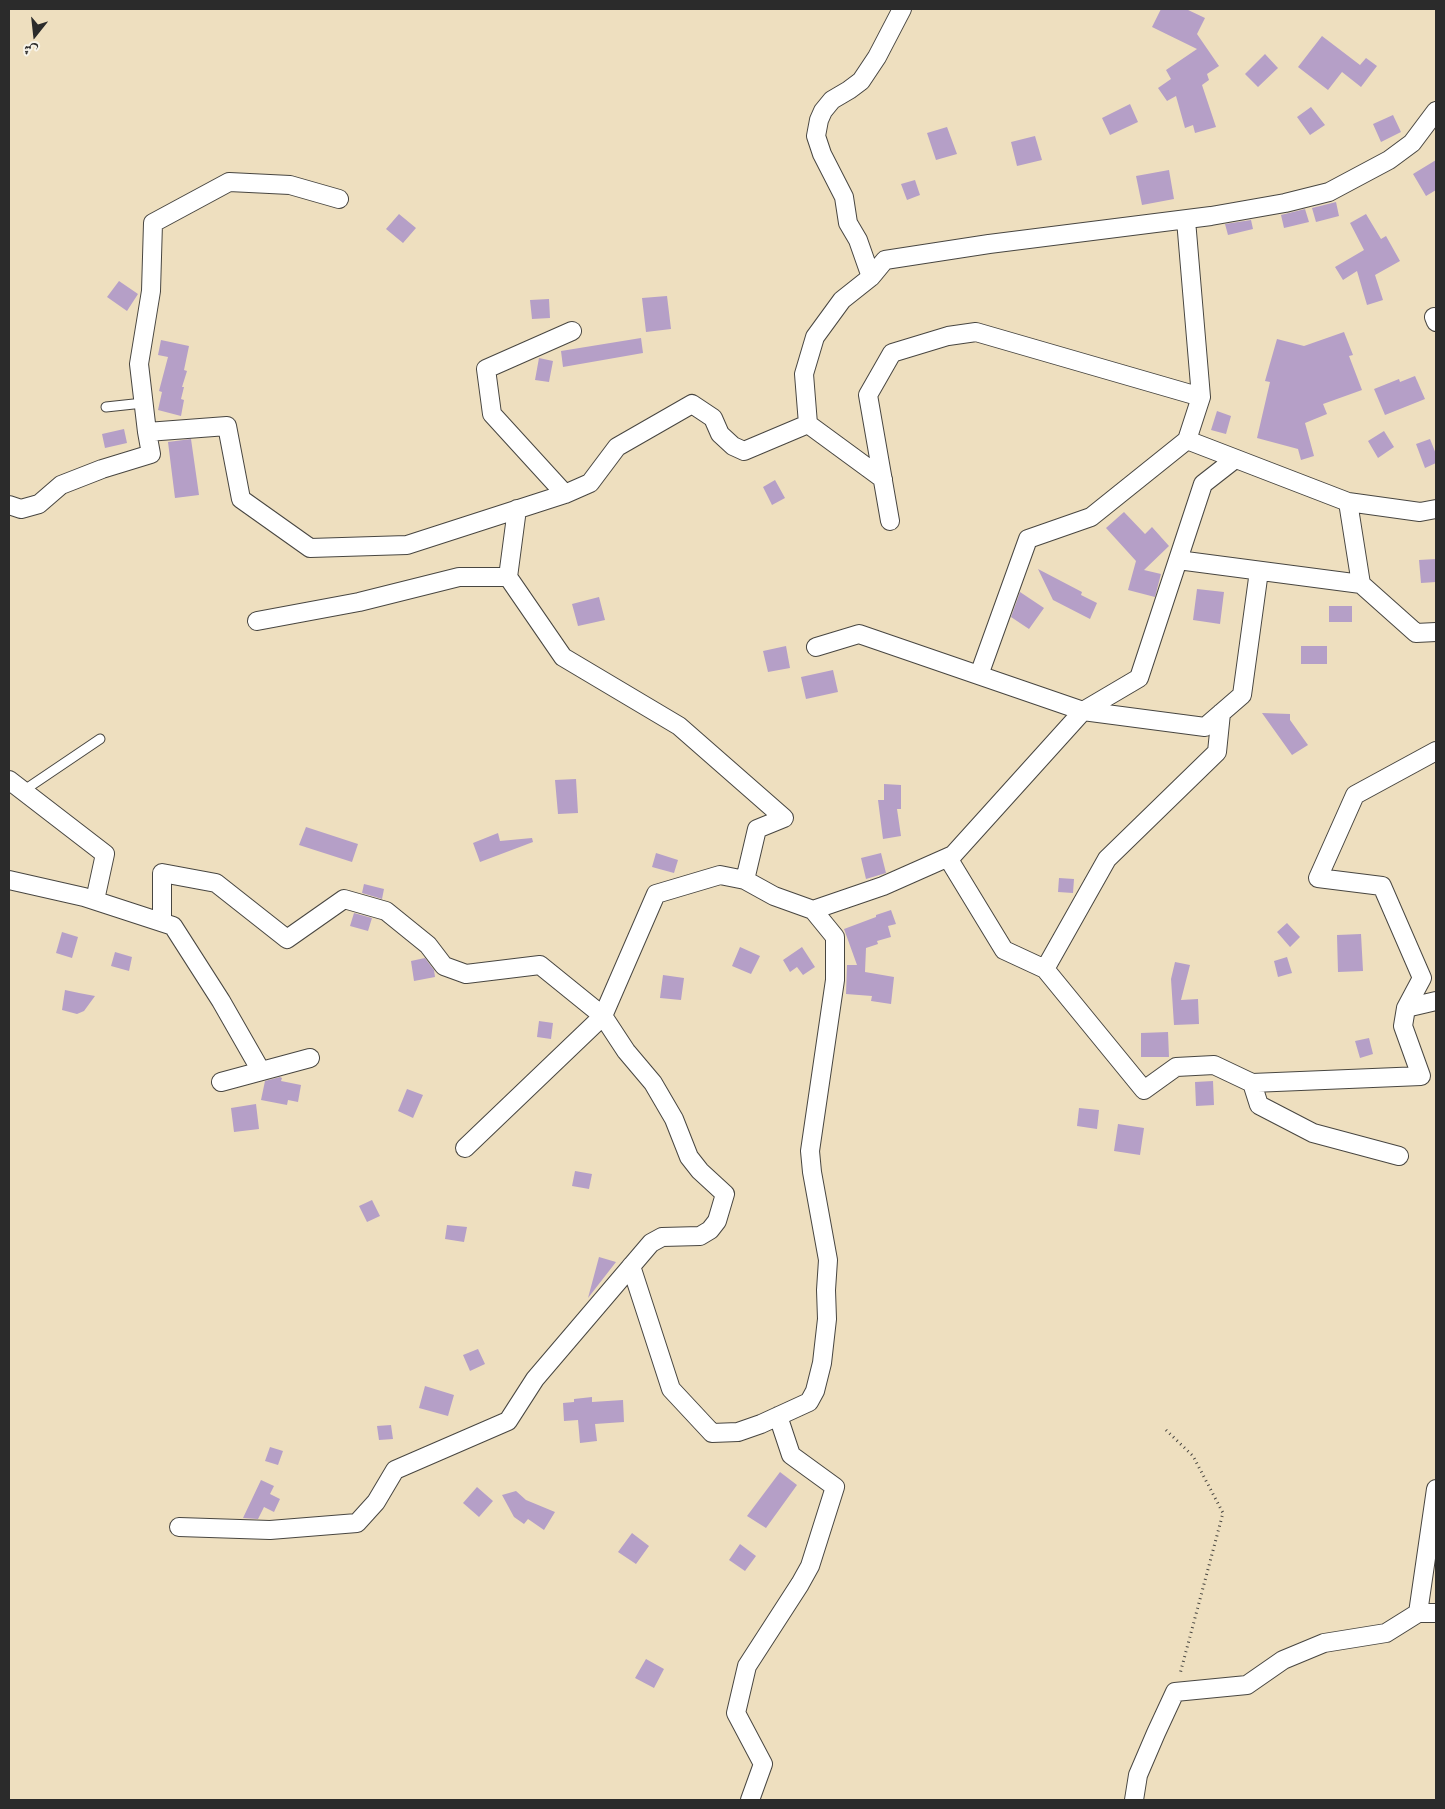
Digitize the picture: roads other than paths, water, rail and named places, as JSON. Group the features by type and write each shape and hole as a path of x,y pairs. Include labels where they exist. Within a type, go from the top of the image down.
{"street":[{"path":"871,277 858,240 848,223 844,197 822,154 816,136 822,111 832,100 861,81 877,57 902,9"},
{"path":"882,479 808,424 804,374 815,337 842,300 871,277 885,260 989,244 1186,220 1285,203 1329,192 1390,160 1412,143 1436,111"},
{"path":"9,505 21,509 39,504 62,485 102,469 151,454 139,364 151,291 153,223 229,182 290,185 339,199"},
{"path":"979,675 1028,539 1091,517 1187,440 1201,397 1186,220"},
{"path":"565,494 492,414 486,369 572,330"},
{"path":"890,521 868,395 892,353 948,336 976,332 1201,397"},
{"path":"147,432 227,426 241,499 310,548 407,545 565,494 590,483 617,446 692,404 713,418 720,434 733,446 744,451 808,424"},
{"path":"1187,440 1348,502 1420,512 1436,509"},
{"path":"813,910 883,886 953,855 1083,711 1139,678 1204,484 1235,459"},
{"path":"1348,502 1361,584"},
{"path":"517,509 508,577 563,657 679,726 784,818 757,829 745,880"},
{"path":"1178,560 1361,584 1416,633 1436,632"},
{"path":"816,648 859,634 1083,711 1205,727 1242,695 1259,571"},
{"path":"257,621 360,602 459,577 508,577"},
{"path":"1045,969 1107,859 1218,752 1221,713"},
{"path":"948,858 1004,950 1045,969 1144,1090 1176,1067 1214,1065 1252,1083 1420,1076 1403,1026 1406,1008 1422,978 1382,886 1318,878 1355,795 1436,751"},
{"path":"9,780 105,854 95,900"},
{"path":"162,922 162,874 216,883 287,939 344,899 386,911 428,946 444,966 466,974 540,965 604,1016 626,1051 653,1083 674,1119 689,1157 700,1171 724,1194 717,1221 710,1230 700,1236 662,1237 651,1243 535,1379 508,1421 395,1470 376,1502 357,1523 270,1530 179,1527"},
{"path":"464,1148 604,1016 656,894 720,875 745,880 774,896 813,910 835,937 836,980 810,1151 828,1260 827,1319 822,1363 815,1391 809,1402 761,1424 738,1432 712,1434 671,1390 631,1266"},
{"path":"9,880 95,900 173,926 221,1001 261,1071"},
{"path":"1406,1008 1436,1001"},
{"path":"221,1082 310,1058"},
{"path":"1252,1083 1259,1105 1314,1133 1399,1156"},
{"path":"750,1800 763,1764 736,1713 747,1666 810,1566 836,1487 791,1455 778,1416"},
{"path":"1418,1613 1436,1489"},
{"path":"1428,1554 1436,1571"},
{"path":"1134,1800 1138,1775 1175,1692 1247,1685 1283,1660 1324,1643 1386,1633 1418,1613 1436,1613"}],"lane":[{"path":"106,407 143,403"},
{"path":"23,791 100,739"}]}
